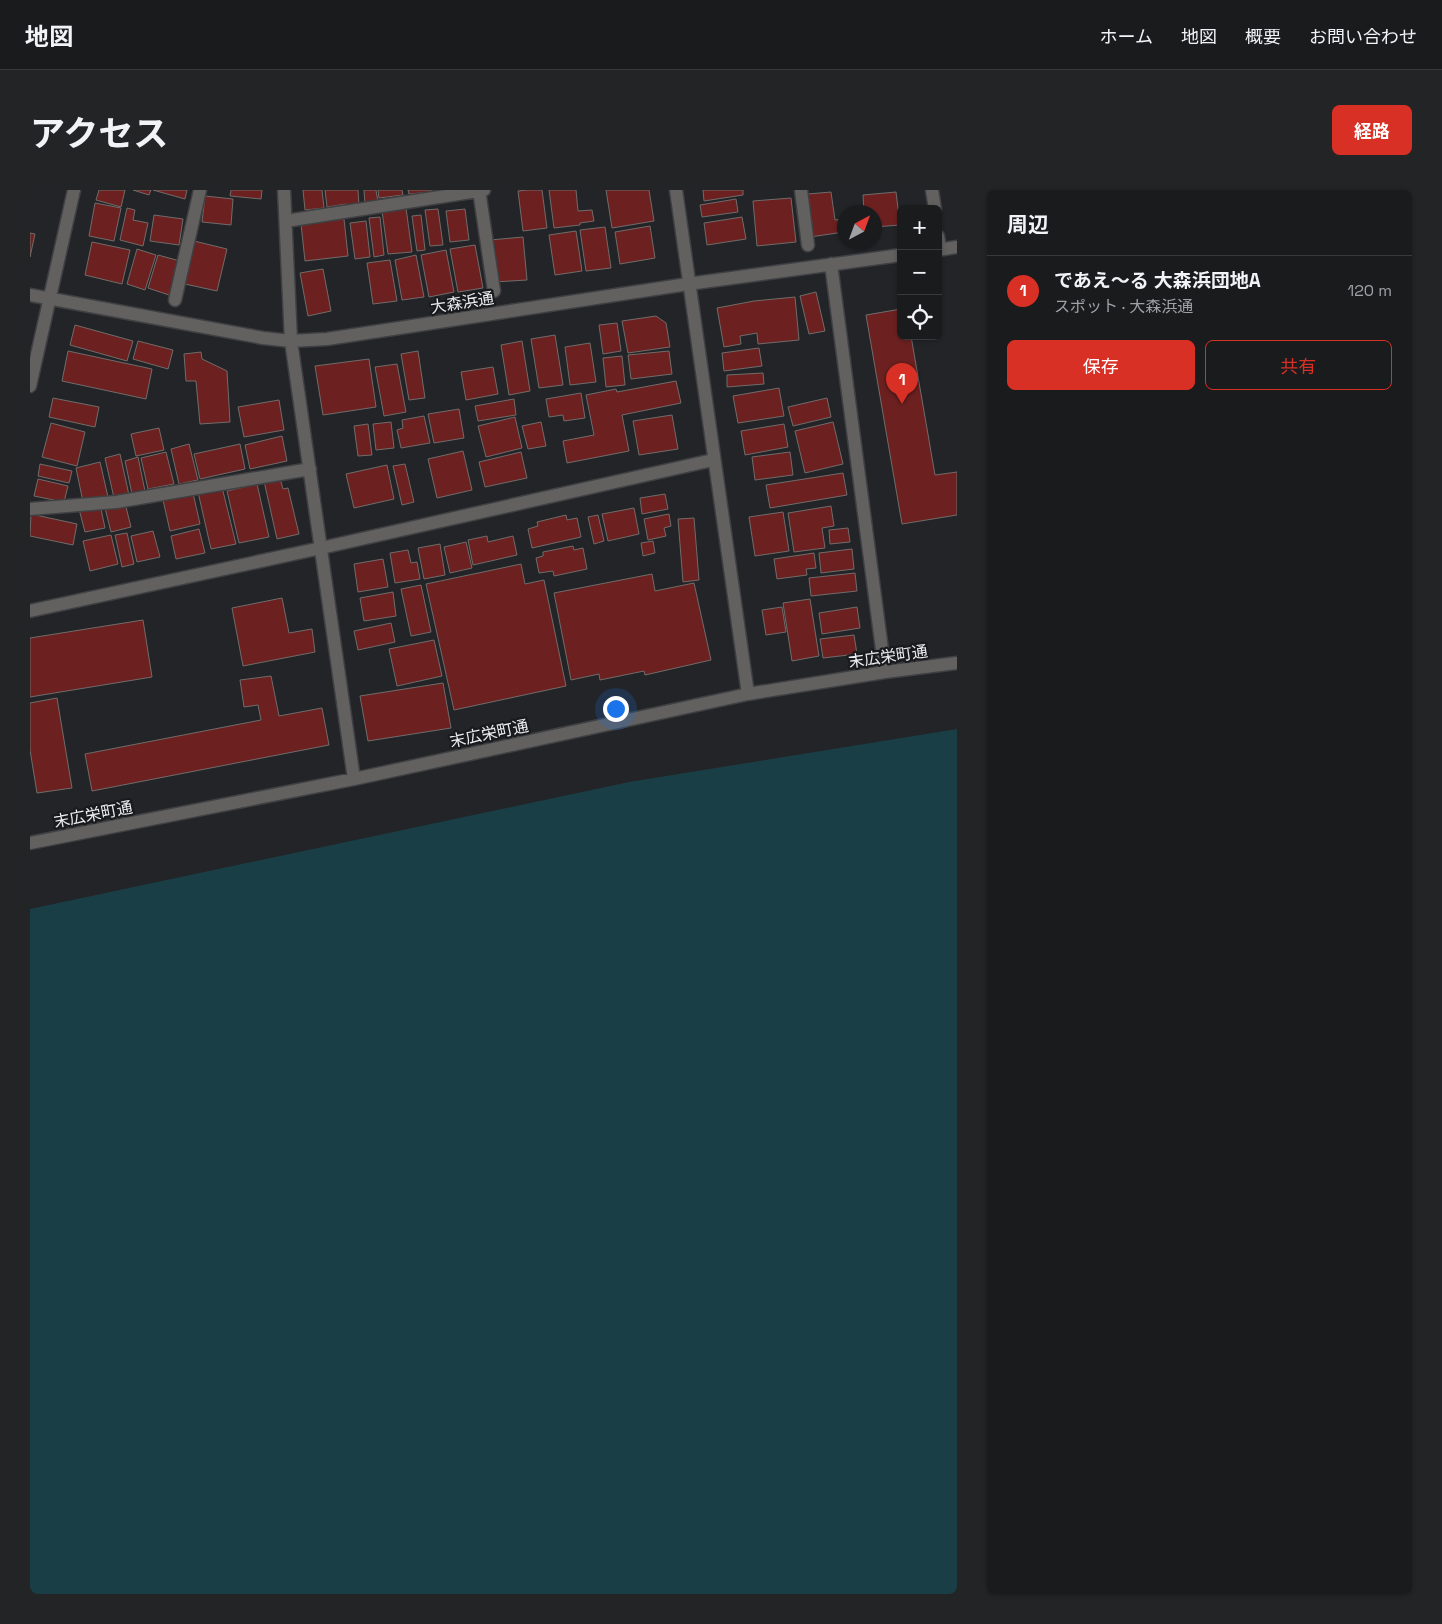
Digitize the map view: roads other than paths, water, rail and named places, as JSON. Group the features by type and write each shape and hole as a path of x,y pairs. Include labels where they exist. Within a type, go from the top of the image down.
{"street":[{"path":"30,386 74,190"},
{"path":"175,300 200,190"},
{"path":"284,190 291,341 354,779"},
{"path":"286,221 481,190 494,291"},
{"path":"676,190 713,460 748,694"},
{"path":"801,190 808,245"},
{"path":"932,190 934,205"},
{"path":"942,250 957,247"},
{"name":"大森浜通","path":"30,295 245,335 291,341 327,339 688,284 897,256"},
{"path":"831,264 885,672"},
{"path":"30,611 713,460"},
{"path":"30,509 116,502 310,469"},
{"name":"末広栄町通","path":"30,843 354,779 748,694 885,672 957,663"}],"water":[{"path":"957,729 957,1594 30,1594 30,909 629,782"}],"place":[{"name":"であえ～る 大森浜団地A","path":"902,404"}]}
